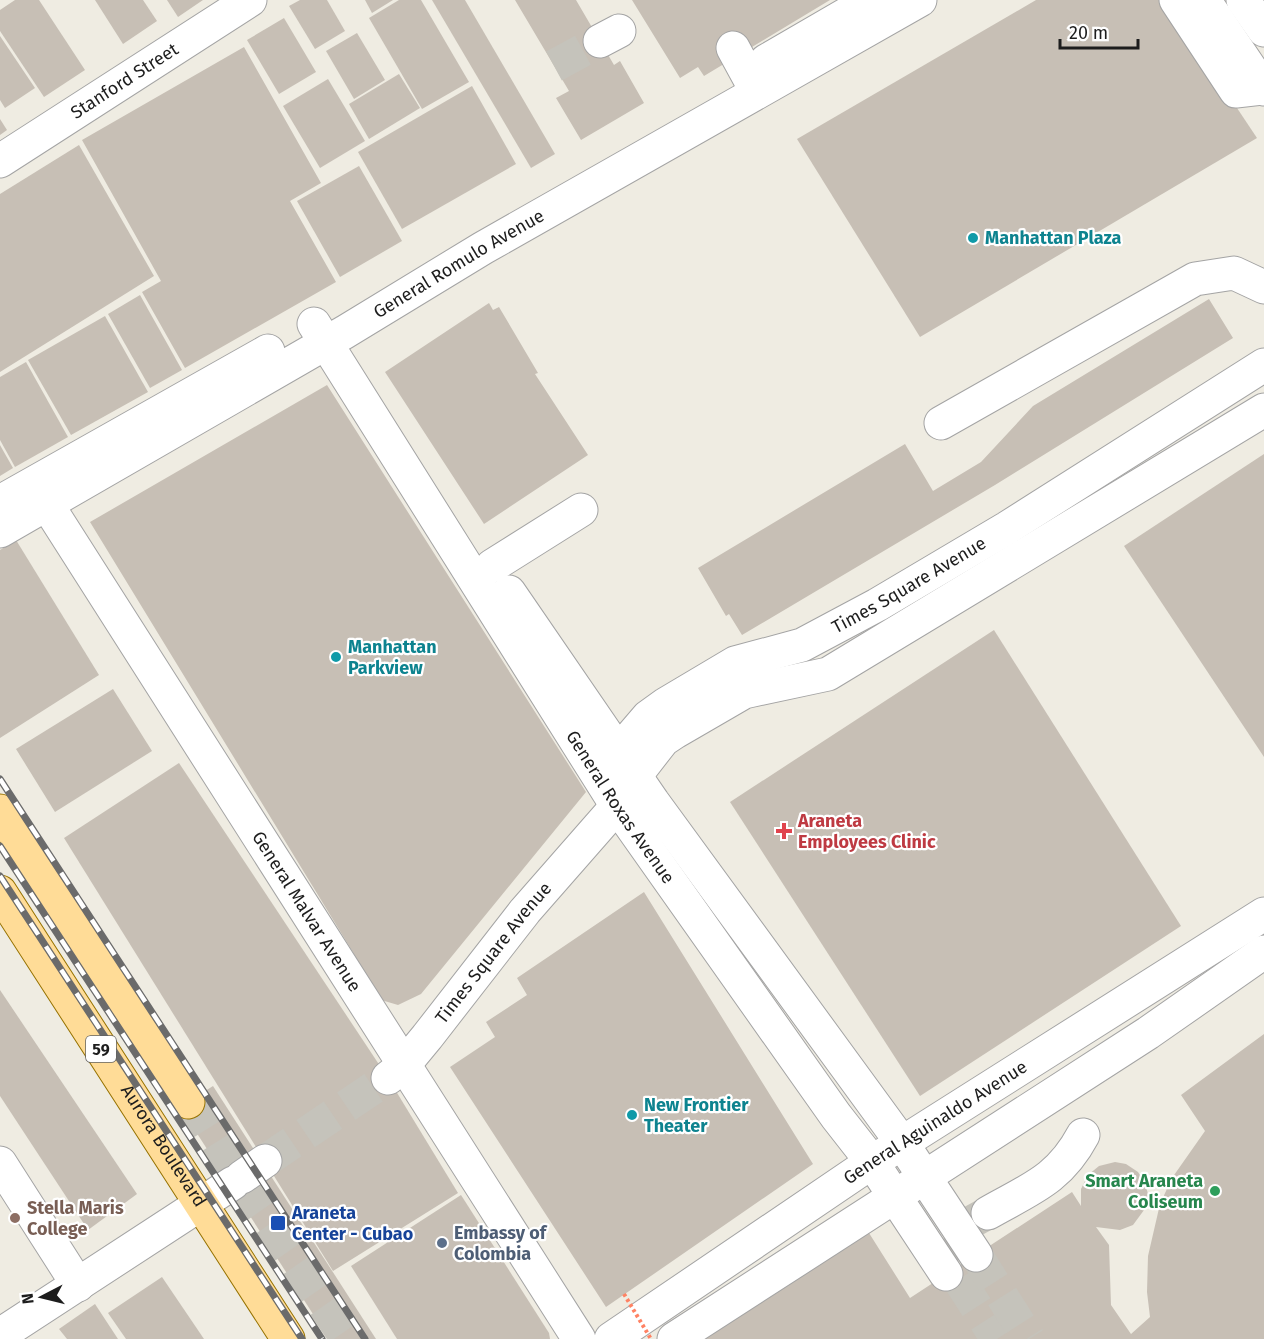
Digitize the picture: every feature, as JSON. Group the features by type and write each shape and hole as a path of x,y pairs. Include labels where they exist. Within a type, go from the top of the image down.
{"main road":[{"name":"59","path":"0,811 188,1102"},
{"name":"Aurora Boulevard","path":"0,892 288,1339"}],"street":[{"name":"Stanford Street","path":"0,161 250,0"},
{"name":"General Romulo Avenue","path":"0,531 40,495 478,240 745,71 871,0"},
{"name":"General Romulo Avenue","path":"745,71 920,0"},
{"path":"1176,0 1236,91 1264,88 1204,0"},
{"path":"1243,0 1264,30"},
{"path":"941,423 1195,279 1234,273 1264,287"},
{"name":"General Roxas Avenue","path":"330,328 365,367 492,566 615,789 902,1143 976,1255"},
{"name":"General Roxas Avenue","path":"330,328 615,789 829,1107 872,1162 946,1274"},
{"name":"Times Square Avenue","path":"615,789 648,717 666,704 735,663 802,645 877,605 1017,522 1264,365"},
{"name":"Times Square Avenue","path":"395,1072 525,911 615,789 663,740 744,692 828,674 1264,410"},
{"name":"General Romulo Avenue","path":"0,502 40,495"},
{"name":"General Malvar Avenue","path":"40,495 395,1072 579,1339"},
{"path":"492,566 581,510"},
{"name":"General Aguinaldo Avenue","path":"612,1339 872,1162 1264,914"},
{"path":"674,1339 1148,1033 1264,952"},
{"path":"988,1213 1052,1176 1071,1158 1083,1135"},
{"path":"0,1163 78,1285"},
{"path":"0,1335 247,1174"}],"path":[{"path":"624,1294 651,1339"}],"building":[{"path":"15,0 39,0 85,70 44,97 0,31 0,10"},
{"path":"95,0 143,0 157,21 123,44"},
{"path":"167,0 203,0 178,17"},
{"path":"300,0 327,0 345,31 315,49 289,6"},
{"path":"365,0 393,0 372,13"},
{"path":"399,0 421,0 469,82 422,109 369,18"},
{"path":"432,0 465,0 555,154 531,168"},
{"path":"515,0 576,0 614,65 620,61 644,103 581,140 556,98 569,91"},
{"path":"632,0 830,0 704,76 698,67 680,78"},
{"name":"Manhattan Plaza","path":"1036,0 1165,0 1257,138 920,337 797,139"},
{"path":"284,18 316,72 279,94 247,40"},
{"path":"357,33 385,80 354,99 326,51"},
{"path":"0,36 35,88 5,108 0,100"},
{"path":"244,47 321,183 290,201 336,282 185,368 142,292 161,281 82,140"},
{"path":"399,74 420,108 369,139 349,104"},
{"path":"328,79 365,141 320,168 283,106"},
{"path":"472,86 516,164 402,229 358,152"},
{"path":"0,119 7,130 0,135"},
{"path":"79,145 154,276 0,372 0,194"},
{"path":"359,166 402,241 340,277 297,201"},
{"path":"140,295 182,370 150,388 108,314"},
{"path":"1209,299 1233,338 995,485 742,635 729,614 726,616 698,568 905,444 933,491 981,462 1033,406"},
{"path":"489,303 493,310 499,307 538,373 535,374 588,455 484,524 385,372"},
{"path":"105,316 148,392 71,435 28,360"},
{"path":"26,362 68,437 15,467 0,440 0,377"},
{"name":"Manhattan Parkview","path":"327,385 586,792 421,994 398,1005 371,997 358,982 354,954 90,522"},
{"path":"0,445 13,468 0,476"},
{"path":"1264,454 1264,757 1124,546"},
{"path":"16,540 99,675 0,738 0,550"},
{"path":"994,630 1181,926 920,1096 730,802"},
{"path":"113,689 152,751 55,812 16,749"},
{"path":"179,763 388,1078 458,1193 333,1271 64,838"},
{"name":"New Frontier Theater","path":"644,892 813,1164 606,1307 450,1067 495,1037 486,1022 527,995 517,978"},
{"path":"0,990 137,1194 88,1230 0,1096"},
{"path":"1264,1034 1264,1339 705,1339 869,1233 910,1298 1072,1192 1081,1206 1081,1189 1088,1175 1099,1166 1115,1162 1126,1164 1138,1172 1145,1183 1148,1194 1147,1206 1133,1225 1120,1230 1096,1227 1109,1245 1111,1305 1131,1334 1150,1317 1147,1292 1148,1256 1160,1204 1172,1178 1205,1131 1181,1095"},
{"name":"Araneta Center - Cubao","path":"213,1086 376,1339 329,1339 180,1107"},
{"path":"461,1195 549,1333 550,1339 397,1339 351,1266"},
{"path":"162,1277 204,1339 126,1339 108,1313"},
{"path":"95,1304 118,1339 67,1339 59,1329"}],"tunnel":[{"path":"554,66 600,41"},
{"path":"265,1161 388,1078"},
{"path":"188,1102 237,1180 347,1339"},
{"path":"984,1215 937,1241 941,1252 997,1339"},
{"path":"976,1255 1029,1339"}],"railway":[{"path":"0,779 365,1339"},
{"path":"0,846 322,1339"},
{"path":"0,876 302,1339"}],"place":[{"name":"Manhattan Plaza","path":"973,238"},
{"name":"Manhattan Parkview","path":"336,657"},
{"name":"Araneta Employees Clinic","path":"784,831"},
{"name":"New Frontier Theater","path":"632,1115"},
{"name":"Smart Araneta Coliseum","path":"1215,1191"},
{"name":"Stella Maris College","path":"15,1218"},
{"name":"Araneta Center - Cubao","path":"278,1223"},
{"name":"Embassy of Colombia","path":"442,1243"}]}
